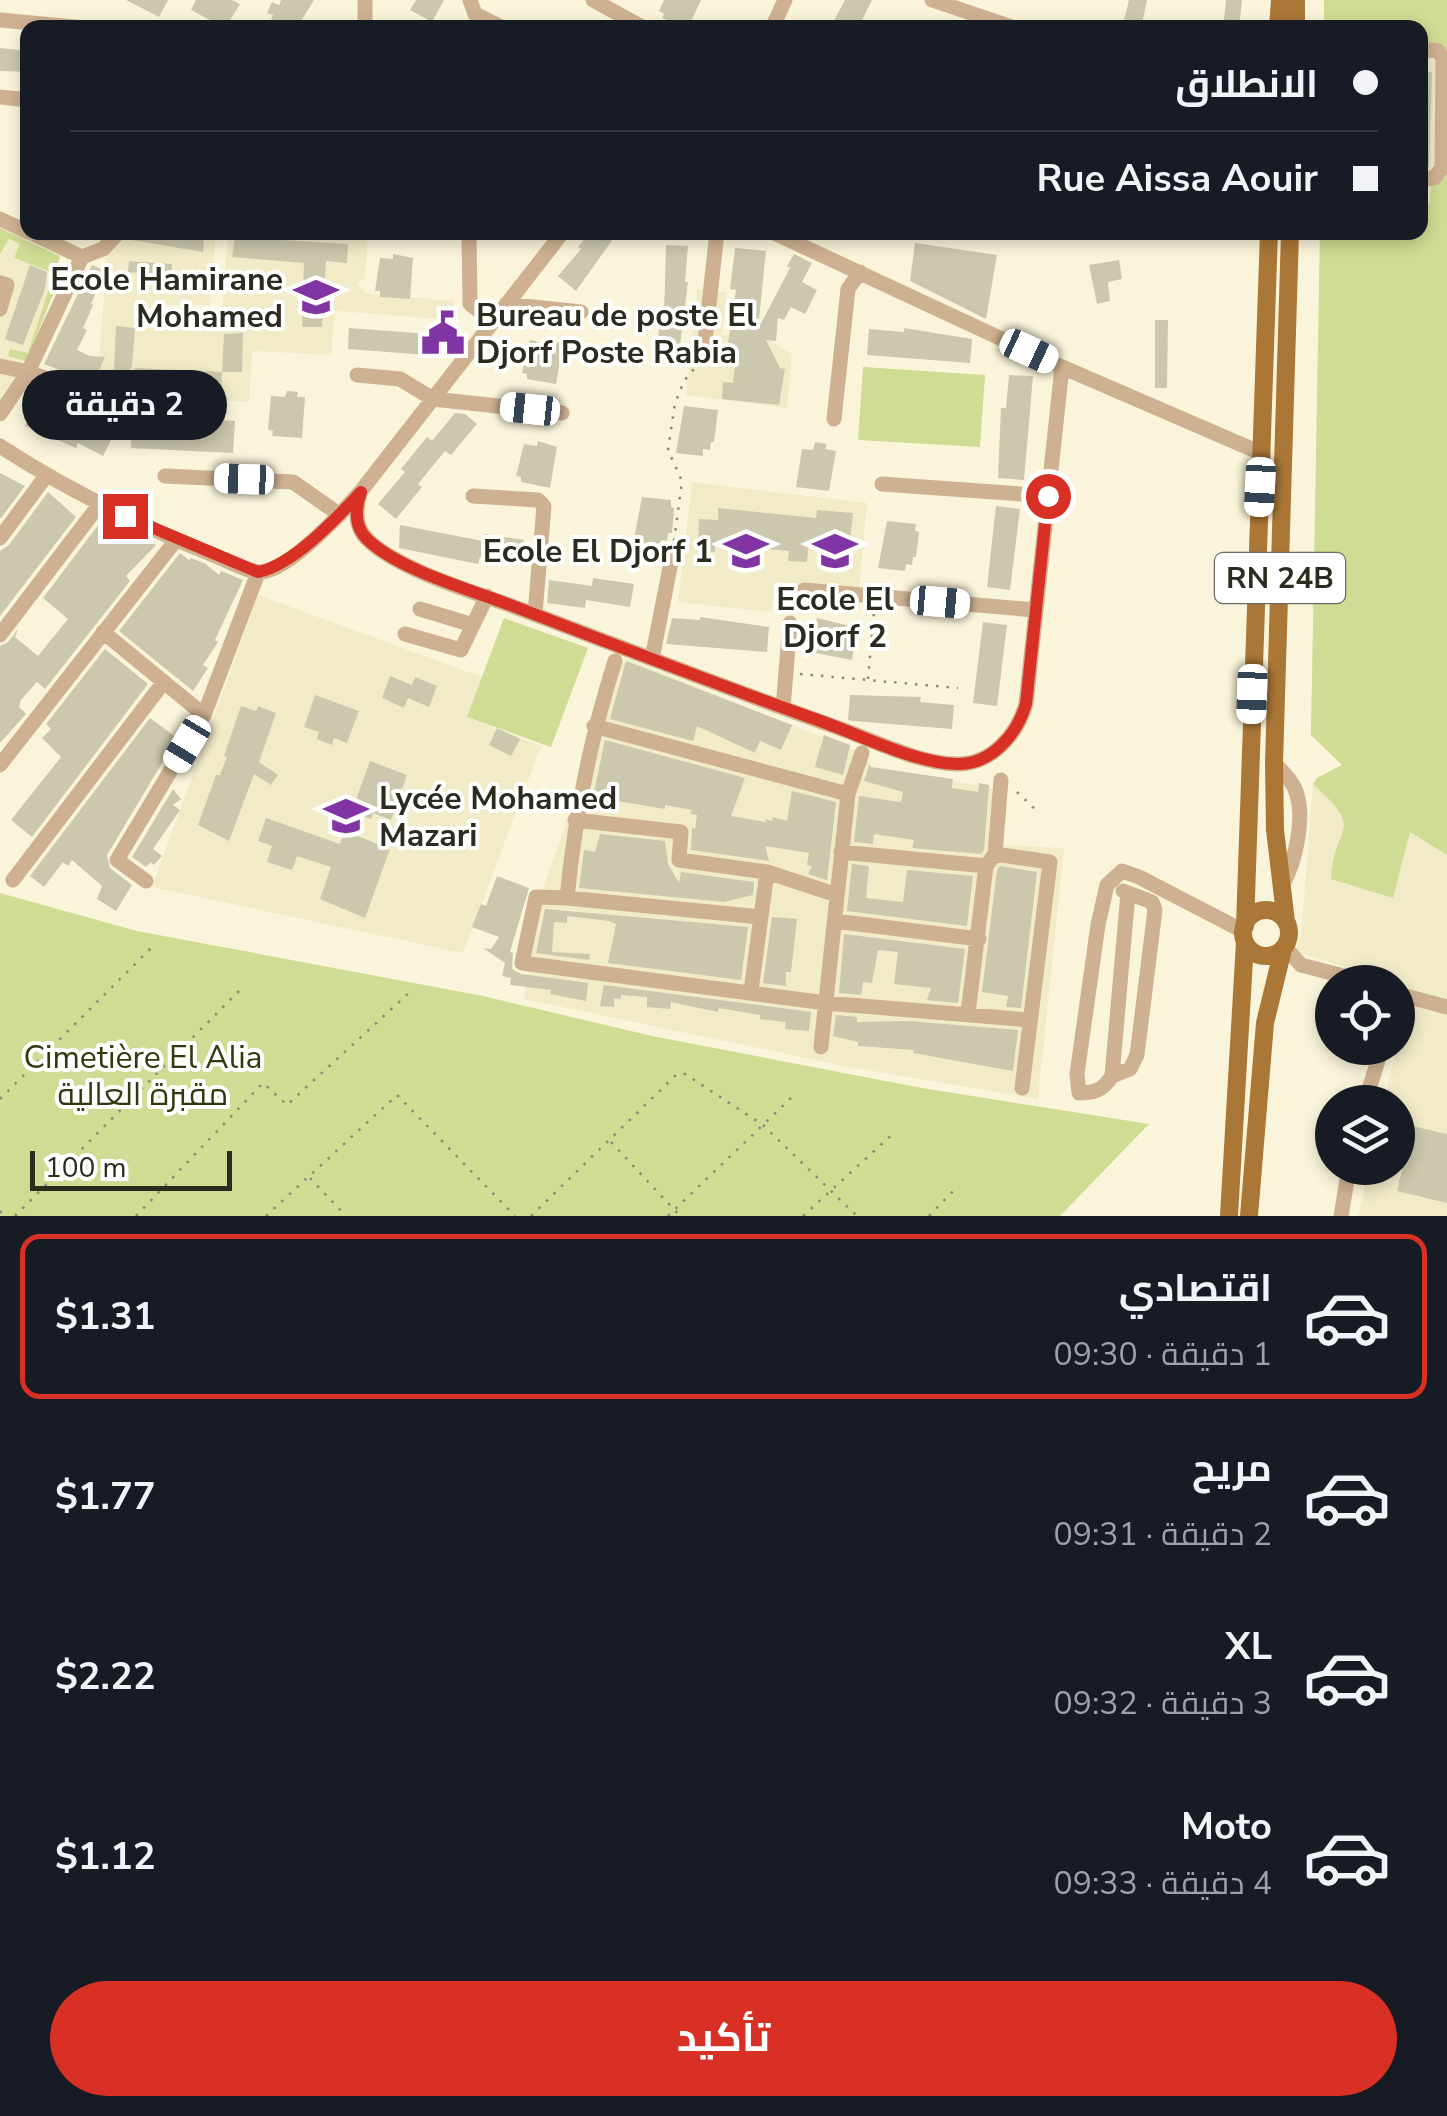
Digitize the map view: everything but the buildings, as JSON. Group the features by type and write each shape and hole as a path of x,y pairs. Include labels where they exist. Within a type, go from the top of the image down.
{"main road":[{"path":"1230,1216 1269,240"},
{"name":"RN 24B","path":"1286,922 1274,830 1274,763 1290,240"},
{"path":"1244,933 1252,916 1264,911 1277,913 1286,922 1289,935 1274,981 1263,1036 1249,1216"},
{"path":"1244,933 1253,952 1265,956 1284,948"}],"street":[{"path":"470,0 475,14 487,20"},
{"path":"593,0 626,20"},
{"path":"932,0 991,20"},
{"path":"1428,50 1438,51 1444,58 1445,134 1440,172 1428,179"},
{"path":"45,240 82,257"},
{"path":"0,414 28,372 82,257 103,249 111,240"},
{"path":"470,240 470,304 493,321"},
{"path":"0,446 99,505 176,540 258,572 274,569 340,515 361,492 557,240"},
{"path":"703,359 716,240"},
{"path":"790,240 1262,453"},
{"path":"834,419 848,289 860,272"},
{"path":"0,283 6,286 0,309"},
{"path":"506,304 581,312"},
{"path":"0,366 94,395"},
{"path":"361,492 355,507 358,525 366,539 427,574 783,708 924,758 958,764 979,760 998,748 1020,723 1026,704 1062,366"},
{"path":"358,375 400,380 433,399 562,413"},
{"path":"0,538 46,476"},
{"path":"164,476 294,482 340,515"},
{"path":"882,484 1048,496"},
{"path":"473,496 538,500 544,506 535,614"},
{"path":"0,635 99,505"},
{"path":"0,764 176,540"},
{"path":"652,659 672,557"},
{"path":"146,882 116,860 204,715 258,572"},
{"path":"804,590 1035,610"},
{"path":"404,634 461,650 487,596"},
{"path":"420,609 472,625"},
{"path":"783,708 790,623"},
{"path":"103,632 204,715"},
{"path":"568,898 575,820 594,726 615,661"},
{"path":"13,880 163,683"},
{"path":"594,726 848,794"},
{"path":"820,1047 848,794 862,753"},
{"path":"968,1013 1000,780"},
{"path":"575,820 682,832 679,860 767,872 837,896"},
{"path":"841,852 1050,862 1022,1088"},
{"path":"1128,893 1112,1076 1106,1087 1093,1093 1077,1090 1089,980 1107,885 1122,871 1194,903 1244,933"},
{"path":"750,991 767,872"},
{"path":"1107,885 1152,902 1155,910 1138,1055 1130,1068 1112,1076"},
{"path":"761,917 536,897 524,962 826,1002 1029,1020"},
{"path":"835,921 979,939"},
{"path":"1284,948 1301,965 1315,969"},
{"path":"1274,981 1299,974 1315,977"},
{"path":"1415,999 1447,1006"},
{"path":"1341,1216 1347,1185"}],"path":[{"path":"672,557 682,481 668,450 672,418 684,381 703,359"},
{"path":"868,680 876,596"},
{"path":"786,673 958,688"},
{"path":"0,1099 152,947"},
{"path":"15,1216 244,986"},
{"path":"136,1216 262,1083 287,1105 411,992"},
{"path":"531,1216 676,1074 685,1074 763,1125 857,1216"},
{"path":"266,1216 397,1095 515,1216"},
{"path":"668,1216 791,1098"},
{"path":"803,1216 896,1132"},
{"path":"610,1142 680,1216"},
{"path":"308,1177 346,1216"},
{"path":"929,1216 957,1187"},
{"path":"0,1211 5,1216"}],"shaded area":[{"path":"1324,0 1447,0 1447,1216 1358,1216 1365,1185 1415,1185 1415,1085 1388,1085 1393,1065 1415,1065 1415,965 1339,965 1295,951 1301,936 1313,784 1342,765 1311,735 1320,240 1428,240 1428,20 1324,20"},
{"path":"0,235 54,260 61,272 32,351 0,400"},
{"path":"123,240 215,240 210,305 151,305 150,319 221,323 227,240 368,240 365,278 358,283 365,293 454,301 454,320 335,311 331,355 252,351 249,402 97,391 107,254"},
{"path":"697,289 727,292 722,335 762,336 792,354 787,408 686,395"},
{"name":"Ecole El Djorf 1","path":"692,482 867,503 859,591 775,582 771,612 678,602"},
{"name":"Lycée Mohamed Mazari","path":"258,595 482,677 468,718 541,746 463,953 152,887"},
{"path":"625,658 862,753 871,766 1004,790 1000,845 1064,848 1038,1099 844,1066 524,999 538,902"}],"green space":[{"path":"1324,0 1447,0 1447,54 1428,48 1428,20 1324,20"},
{"path":"1447,143 1447,855 1410,832 1393,898 1331,879 1343,821 1330,800 1313,784 1342,765 1311,735 1320,240 1428,240 1431,182"},
{"path":"0,228 60,256 60,277 26,361 8,356 10,349 28,353 54,273 14,258 20,244 9,239 0,254"},
{"path":"863,367 985,375 980,447 858,440"},
{"path":"504,618 588,648 551,747 467,717"},
{"name":"Cimetière El Alia مقبرة العالية","path":"0,893 137,931 483,996 652,1036 922,1088 1149,1124 1060,1216 0,1216"}],"place":[{"name":"Ecole Hamirane Mohamed","path":"316,297"},
{"name":"Bureau de poste El Djorf Poste Rabia","path":"443,333"},
{"name":"Ecole El Djorf 1","path":"746,551"},
{"name":"Ecole El Djorf 2","path":"835,551"},
{"name":"Lycée Mohamed Mazari","path":"346,816"}],"route":[{"path":"125,516 258,572 274,569 285,561 361,492 355,507 358,525 366,539 427,574 783,708 924,758 958,764 979,760 998,748 1020,723 1026,704 1048,496"}]}
